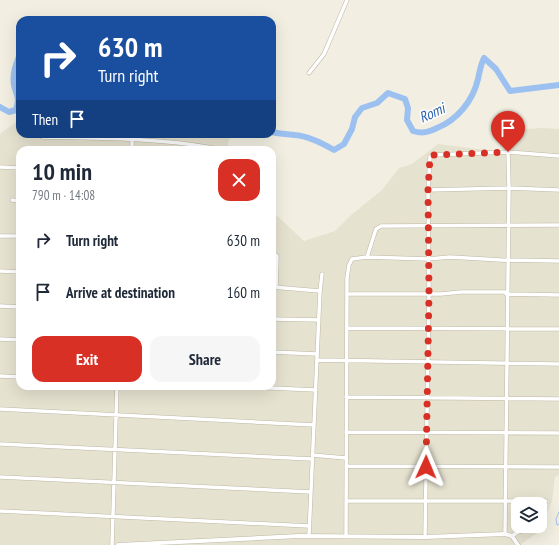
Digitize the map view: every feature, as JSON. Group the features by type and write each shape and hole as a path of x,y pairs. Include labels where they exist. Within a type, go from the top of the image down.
{"street":[{"path":"309,73 321,59 347,0"},
{"path":"504,131 508,152 509,188 506,293 505,534"},
{"path":"72,138 132,140 204,146"},
{"path":"132,140 132,146"},
{"path":"425,537 427,433 426,397 429,293 428,190 430,157 432,155 508,152 559,156"},
{"path":"0,167 16,168"},
{"path":"428,190 509,188 559,190"},
{"path":"12,200 16,200"},
{"path":"367,257 378,227 508,224 559,225"},
{"path":"0,236 16,236"},
{"path":"276,255 278,256 276,272"},
{"path":"346,536 348,294 349,265 352,259 367,257 428,259 450,257 559,261"},
{"path":"0,271 16,272"},
{"path":"309,535 318,327 322,274"},
{"path":"276,287 320,291"},
{"path":"348,294 506,293 559,295"},
{"path":"0,306 16,307"},
{"path":"276,319 319,320"},
{"path":"307,320 315,323 318,327"},
{"path":"348,328 490,329 506,327 559,329"},
{"path":"0,339 16,340"},
{"path":"276,352 317,354"},
{"path":"317,360 559,364"},
{"path":"0,376 16,377"},
{"path":"276,388 316,390"},
{"path":"112,545 117,390"},
{"path":"346,397 559,399"},
{"path":"0,409 314,425"},
{"path":"346,432 559,433"},
{"path":"0,444 346,458"},
{"path":"346,466 559,466"},
{"path":"0,477 311,492"},
{"path":"346,501 511,501"},
{"path":"0,512 309,526"},
{"path":"512,536 516,533"},
{"path":"118,545 309,535 425,537 505,534 512,536 518,545"}],"shaded area":[{"path":"16,122 16,138 230,138 228,146 16,146 16,390 276,390 276,215 304,241 335,231 350,216 382,190 399,168 412,164 438,144 502,152 512,130 541,128 559,129 559,475 555,477 552,501 547,514 547,497 511,497 511,533 537,533 520,545 0,545 0,134"}],"waterway":[{"name":"Romi","path":"276,133 310,138 334,150 344,144 352,129 355,117 362,108 377,103 388,93 405,99 408,108 407,120 413,131 431,131 451,120 463,109 476,87 484,58 496,69 510,91 559,85"},
{"name":"Romi","path":"16,65 14,85 16,92"},
{"name":"Romi","path":"0,107 9,112 16,110"},
{"path":"559,512 556,519 557,525 559,524"}],"route":[{"path":"426,467 426,397 429,293 428,190 430,156 508,152"}]}
